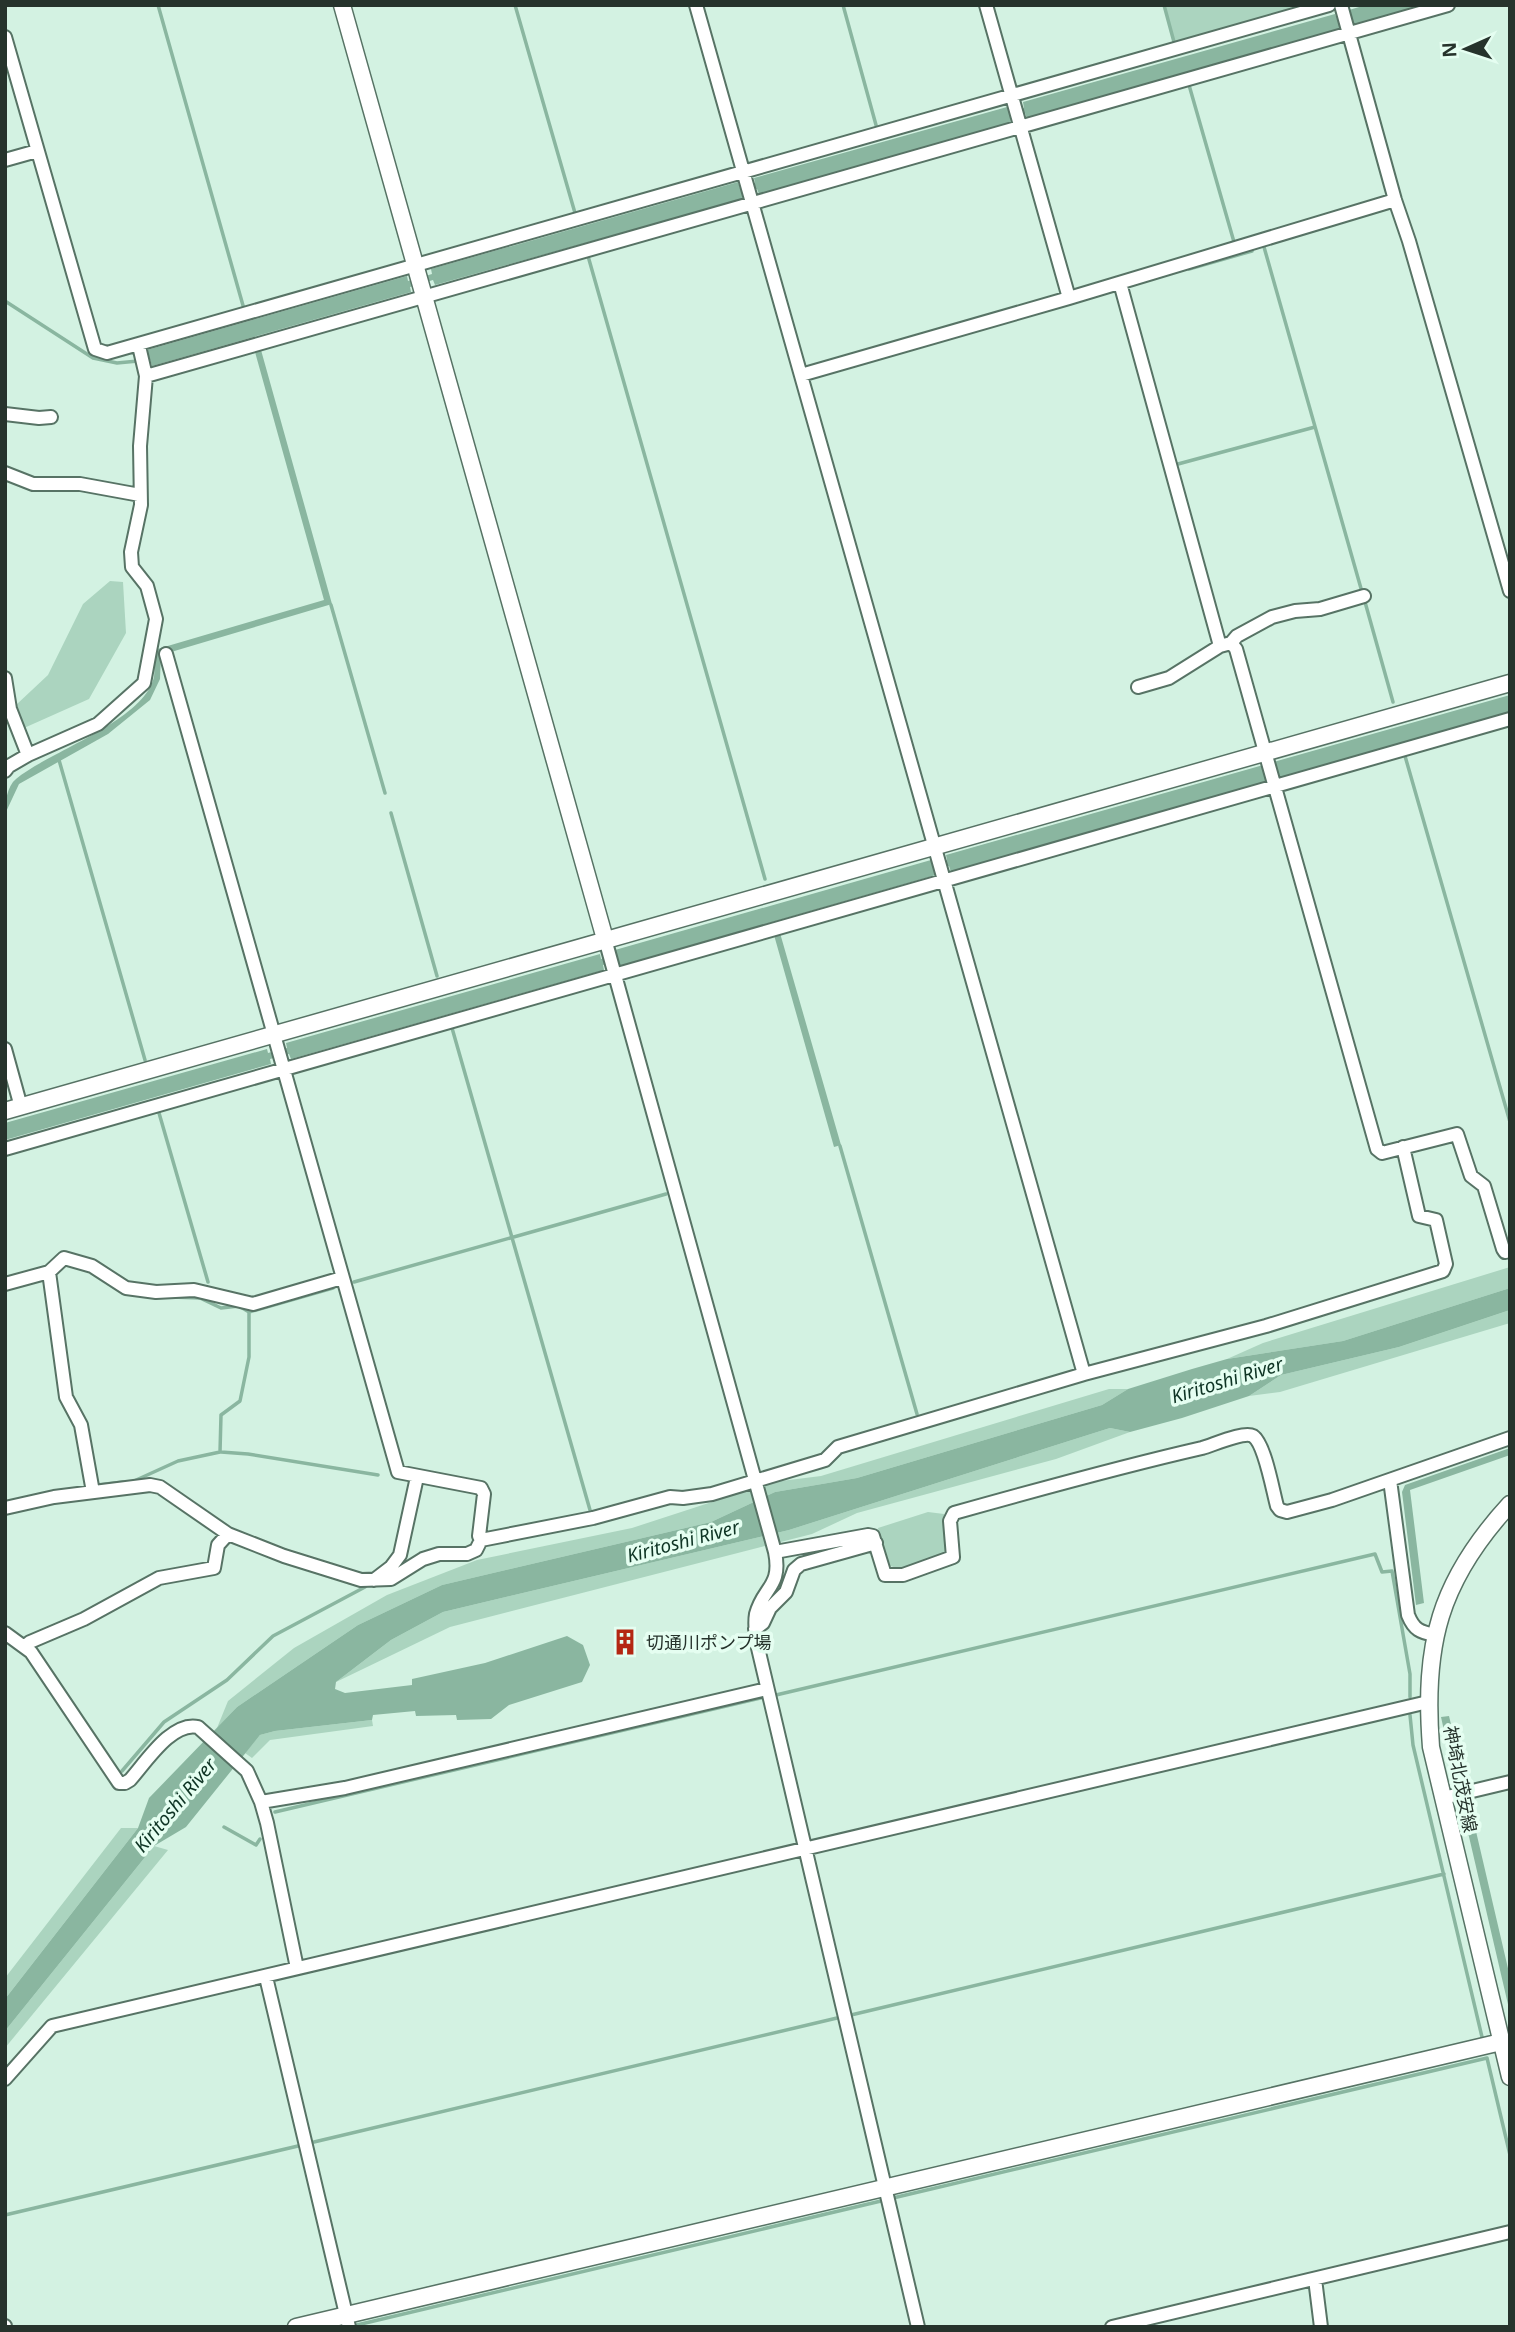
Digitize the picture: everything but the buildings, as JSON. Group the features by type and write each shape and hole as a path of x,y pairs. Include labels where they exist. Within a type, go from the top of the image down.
{"street":[{"path":"342,5 775,1551 777,1574 756,1615 755,1629 918,2327"},
{"path":"696,5 1084,1374"},
{"path":"986,5 1069,298"},
{"path":"146,376 420,280 1016,112 1329,5"},
{"path":"5,37 95,349 107,354 420,280 1345,20 1448,5"},
{"path":"1345,20 1395,201 1409,241 1510,591"},
{"path":"5,160 37,150"},
{"path":"801,375 1395,201"},
{"path":"1120,283 1225,645"},
{"path":"5,771 28,755 97,724 144,683 156,619 147,586 132,567 131,552 141,505 140,446 146,376 139,346"},
{"path":"5,414 51,417"},
{"path":"5,473 33,484 79,484 140,495"},
{"path":"1138,688 1168,678 1272,617 1294,611 1320,609 1364,596"},
{"path":"1225,645 1236,649 1377,1149 1382,1153 1457,1134 1471,1176 1484,1186 1503,1249 1505,1252 1510,1251"},
{"path":"5,1508 54,1497 150,1485 160,1487 228,1534 284,1556 361,1580 391,1579 424,1559 439,1554 467,1554 476,1550 481,1540 479,1536 484,1494 481,1488 398,1472 166,654"},
{"path":"5,678 10,709 28,755"},
{"path":"5,1049 13,1109 279,1052 939,865 1266,757 1510,683"},
{"path":"5,1149 279,1052 939,865 1274,784 1510,719"},
{"path":"481,1540 593,1518 670,1497 712,1494 755,1483 825,1460 838,1447 1084,1374 1266,1326 1443,1272 1446,1264 1436,1220 1419,1216 1403,1147"},
{"path":"5,1284 49,1272 64,1258 92,1266 126,1289 156,1292 194,1290 253,1304 342,1278"},
{"path":"49,1272 66,1396 81,1425 93,1492"},
{"path":"775,1551 873,1536 885,1575 903,1574 953,1557 950,1521 954,1513 1128,1465 1213,1445 1245,1434 1254,1436 1261,1446 1277,1506 1287,1512 1332,1500 1510,1438"},
{"path":"374,1580 391,1567 400,1555 417,1477"},
{"path":"1390,1480 1408,1615 1412,1626 1421,1633 1435,1635"},
{"name":"神埼北茂安線","path":"1510,1504 1486,1530 1463,1563 1445,1603 1435,1635 1429,1669 1428,1702 1431,1747 1456,1795 1501,2042 1510,2077"},
{"path":"25,1646 84,1619 159,1578 214,1568 218,1545 228,1534"},
{"path":"755,1629 786,1592 794,1570 801,1564 876,1543"},
{"path":"5,1633 25,1646 119,1783 130,1780 172,1733 190,1725 198,1727 247,1771 261,1802 297,1968"},
{"path":"261,1802 345,1788 767,1689"},
{"path":"5,2079 52,2026 1428,1702"},
{"path":"1456,1795 1510,1782"},
{"path":"267,1977 348,2321"},
{"path":"296,2327 348,2321 885,2188 1501,2042"},
{"path":"1112,2327 1510,2232"},
{"path":"1315,2279 1321,2327"}],"shaded area":[{"path":"1164,5 1307,5 1175,43"},
{"path":"110,581 123,582 126,633 89,699 24,728 16,705 48,675 83,604"},
{"path":"1510,1267 1510,1288 1343,1341 1227,1359 1263,1343"},
{"path":"1510,1310 1510,1323 1280,1392 1249,1396 1281,1375 1399,1347"},
{"path":"1109,1389 1128,1389 1102,1405 857,1478 775,1492 711,1522 442,1585 358,1625 237,1707 217,1728 228,1701 294,1648 387,1595 477,1560 632,1528 773,1482 821,1476"},
{"path":"1110,1428 1130,1432 1056,1459 857,1513 812,1534 450,1627 336,1682 391,1640 443,1612 789,1530"},
{"path":"928,1512 944,1514 947,1553 899,1569 888,1565 878,1528"},
{"path":"372,1720 373,1726 270,1740 252,1758 245,1753 260,1735 275,1731"},
{"path":"121,1828 138,1828 5,1999 5,1978"},
{"path":"154,1846 168,1850 5,2048 5,2031"}],"water":[{"path":"1366,5 1427,5 1354,27 1352,21 1339,25 1340,31 1027,119 1025,113 1010,117 1011,123 759,194 757,189 742,193 743,199 435,285 433,280 410,287 411,292 152,366 147,350 407,276 408,281 432,274 431,269 738,182 740,188 755,183 754,178 1007,107 1009,112 1024,108 1023,102 1335,14 1337,19 1350,15 1349,10"},
{"path":"261,350 332,604 161,655 160,679 150,700 108,734 19,784 5,814 9,790 16,779 114,721 133,708 147,693 154,677 154,650 324,600 255,352"},
{"path":"1510,695 1510,714 951,872 949,866 935,870 936,875 619,966 617,961 603,965 604,970 291,1059 289,1054 270,1059 271,1064 5,1140 5,1123 267,1049 268,1053 287,1048 286,1043 600,954 601,959 616,955 615,950 931,860 933,865 947,860 946,855"},
{"path":"780,933 841,1145 834,1147 774,935"},
{"name":"Kiritoshi River","path":"1510,1288 1510,1310 1399,1347 1281,1375 1249,1396 1182,1418 1130,1432 1110,1428 789,1530 443,1612 391,1640 336,1682 335,1689 345,1693 412,1685 412,1679 485,1663 567,1636 583,1645 590,1665 582,1682 509,1705 491,1719 457,1720 456,1715 416,1716 415,1711 373,1715 372,1720 260,1735 186,1827 154,1846 5,2031 5,1999 138,1828 149,1798 237,1707 358,1625 442,1585 711,1522 775,1492 857,1478 1102,1405 1128,1389 1192,1369 1227,1359 1343,1341"},
{"path":"1510,1448 1510,1455 1410,1490 1424,1603 1416,1605 1402,1492 1405,1485"},
{"path":"1449,1716 1466,1787 1457,1789 1441,1717"},
{"path":"1468,1797 1510,1977 1510,2013 1460,1798"}],"waterway":[{"path":"158,5 244,309"},
{"path":"515,5 575,213"},
{"path":"843,5 876,125"},
{"path":"1164,5 1174,42"},
{"path":"1189,85 1234,242"},
{"path":"1264,247 1362,592"},
{"path":"1189,269 1252,251"},
{"path":"588,256 765,879"},
{"path":"5,301 93,358 117,363 138,361"},
{"path":"1178,464 1315,427"},
{"path":"1365,602 1393,702"},
{"path":"331,605 385,793"},
{"path":"1405,756 1510,1122"},
{"path":"59,760 145,1060"},
{"path":"391,813 437,976"},
{"path":"452,1028 590,1510"},
{"path":"159,1113 208,1282"},
{"path":"840,1146 917,1414"},
{"path":"354,1282 666,1194"},
{"path":"134,1481 178,1461 220,1452 221,1415 240,1401 249,1357 249,1312 333,1288"},
{"path":"171,1297 200,1298 221,1308 239,1306 249,1312"},
{"path":"221,1452 378,1475"},
{"path":"97,1485 123,1482"},
{"path":"776,1695 1375,1554 1382,1572 1392,1571 1410,1674 1410,1697"},
{"path":"122,1771 164,1722 227,1680 273,1636 365,1587"},
{"path":"275,1812 765,1697"},
{"path":"1410,1715 1413,1745 1482,2037"},
{"path":"224,1827 256,1845 260,1839"},
{"path":"851,2015 1444,1874"},
{"path":"314,2142 837,2018"},
{"path":"893,2198 1487,2058 1510,2155"},
{"path":"5,2215 298,2146"},
{"path":"357,2325 881,2201"}],"place":[{"name":"切通川ポンプ場","path":"625,1642"}]}
